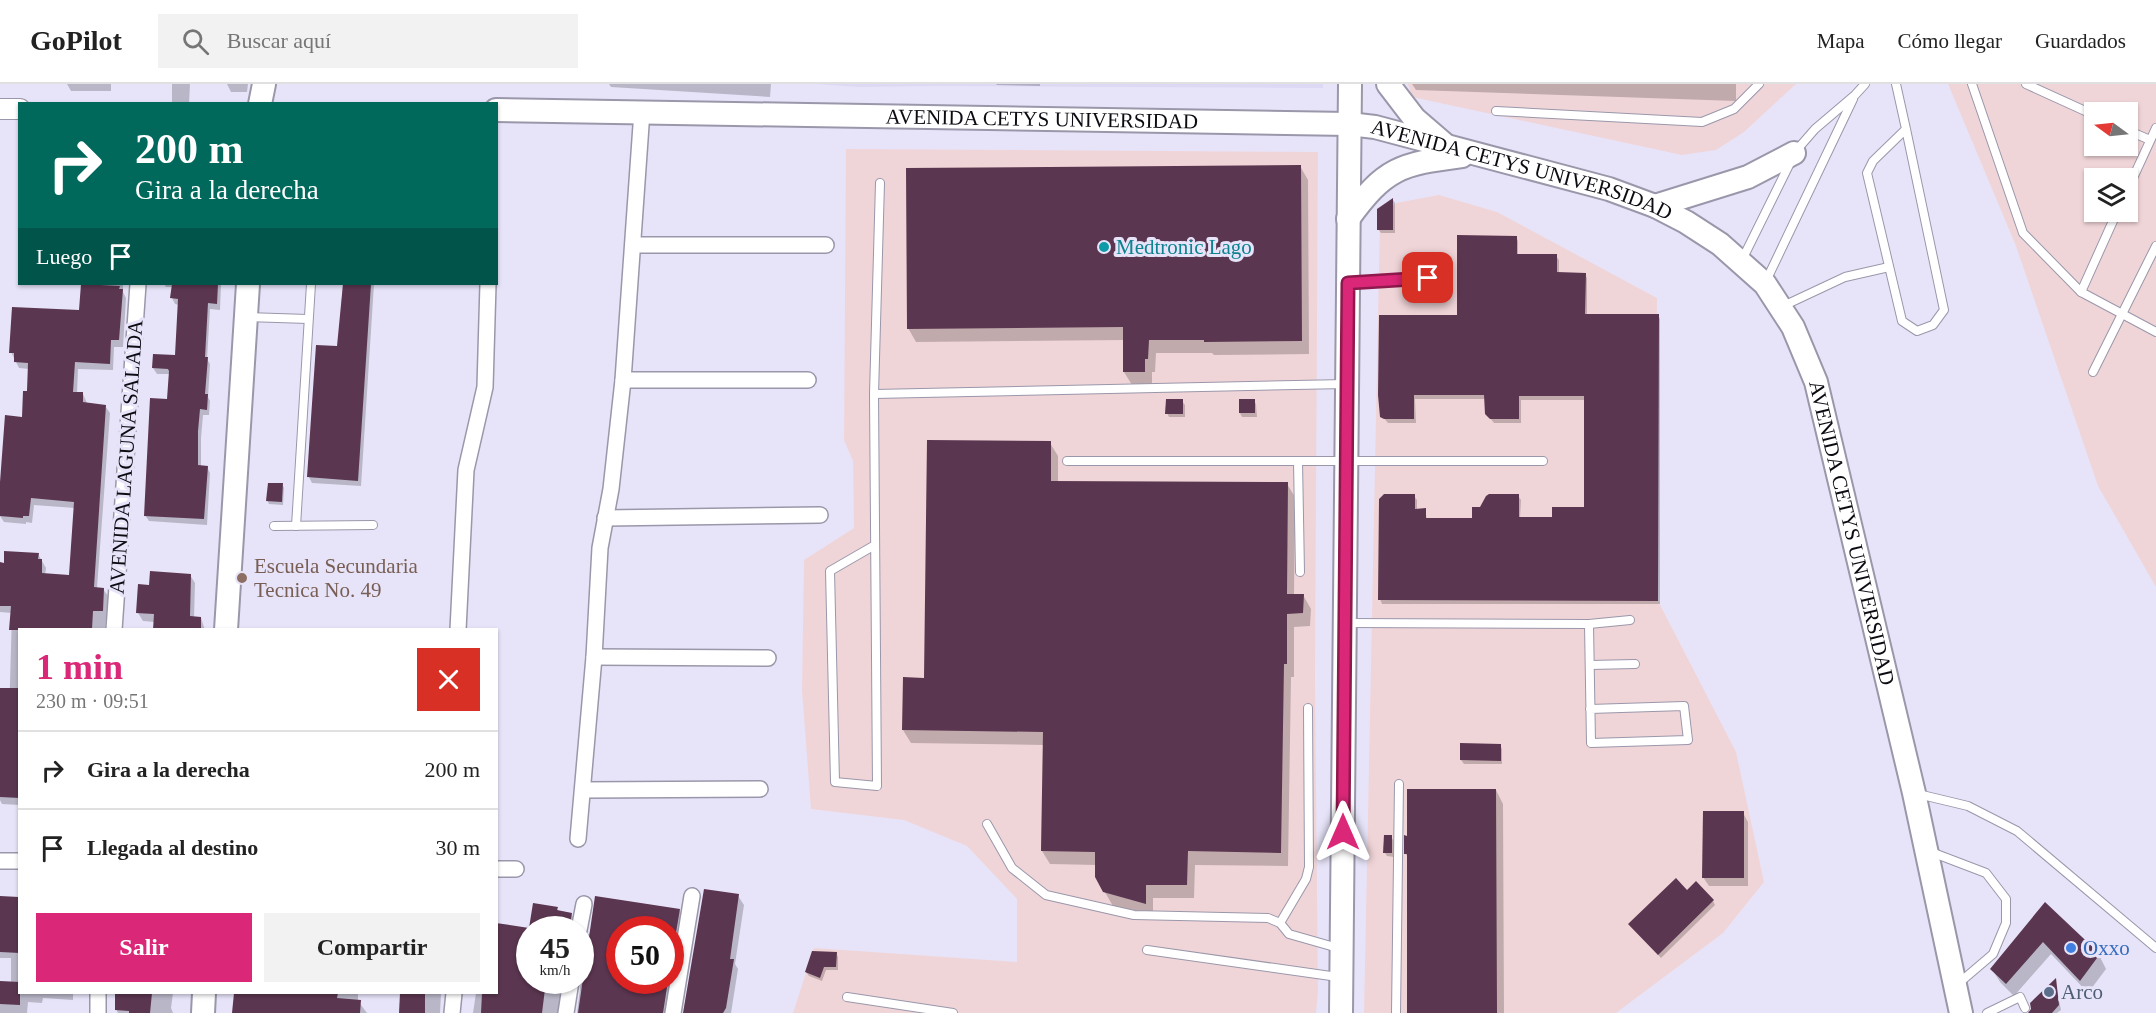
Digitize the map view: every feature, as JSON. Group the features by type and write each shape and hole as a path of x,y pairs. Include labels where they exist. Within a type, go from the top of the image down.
{"main road":[{"path":"260,102 264,84"},
{"path":"1341,1013 1350,84"},
{"path":"1388,84 1414,118 1449,148"},
{"name":"AVENIDA CETYS UNIVERSIDAD","path":"498,110 1349,124 1375,127 1609,189 1655,206 1686,222 1720,244 1765,284 1793,327 1816,382 1914,793 1961,1013"},
{"path":"1655,206 1748,177 1794,153"},
{"path":"1348,219 1367,193 1382,179 1401,168 1423,161 1472,154"},
{"path":"226,628 248,285"},
{"path":"202,1013 204,994"}],"street":[{"path":"0,109 18,109"},
{"path":"579,839 594,657 600,548 611,489 623,380 642,111"},
{"path":"633,245 826,245"},
{"name":"AVENIDA LAGUNA SALADA","path":"114,628 138,285"},
{"path":"458,628 466,470 485,387 488,285"},
{"path":"623,380 808,380"},
{"path":"605,518 820,515"},
{"path":"594,657 768,658"},
{"path":"584,790 760,789"},
{"path":"0,861 18,861"},
{"path":"498,869 516,869"},
{"path":"673,1013 692,896"},
{"path":"582,916 584,904"},
{"path":"98,994 98,1013"},
{"path":"452,1013 454,994"},
{"path":"566,1013 569,994"}],"lane":[{"path":"1496,111 1702,122 1734,109 1759,84"},
{"path":"1741,263 1794,153 1815,129 1865,84"},
{"path":"1896,84 1906,129 1944,310 1933,325 1917,331 1902,321 1867,173 1873,160 1906,129"},
{"path":"1972,84 2023,233 2081,292 2156,332"},
{"path":"2026,84 2084,110"},
{"path":"1765,284 1855,95"},
{"path":"2137,168 2156,128"},
{"path":"2138,135 2150,140"},
{"path":"875,545 830,571 835,782 877,786 874,394 880,183"},
{"path":"2081,292 2113,222"},
{"path":"2093,372 2156,246"},
{"path":"1780,307 1845,277 1889,267"},
{"path":"1348,283 1428,278"},
{"path":"296,526 311,285"},
{"path":"246,317 308,319"},
{"path":"874,394 1347,384"},
{"path":"1067,461 1544,461"},
{"path":"1298,461 1300,572"},
{"path":"274,526 373,525"},
{"path":"1345,623 1589,624 1630,620"},
{"path":"1589,624 1590,709 1591,743 1688,740 1684,706 1590,709"},
{"path":"1590,665 1635,664"},
{"path":"1280,923 1306,879 1309,867 1308,708"},
{"path":"1396,1013 1399,784"},
{"path":"1914,793 1968,806 2018,831 2156,948"},
{"path":"987,824 1012,868 1046,895 1134,915 1268,918 1280,923 1289,934 1342,949"},
{"path":"1926,850 1986,873 2006,899 2006,923 1993,954 1955,986"},
{"path":"1147,950 1342,977"},
{"path":"847,997 953,1013"},
{"path":"1987,1013 2020,997 2025,1008"}],"shaded area":[{"path":"816,84 1323,84 1323,88 859,87"},
{"path":"1408,84 1796,84 1744,132 1716,150 1682,155 1412,97"},
{"path":"1948,84 2156,84 2156,587 2098,486 2016,246"},
{"path":"846,149 1318,152 1315,678 1318,990 1316,1013 793,1013 814,948 1017,962 1017,899 967,846 904,820 811,809 802,691 804,560 854,528 853,461 844,440"},
{"path":"1439,195 1497,212 1657,298 1656,597 1736,752 1764,882 1723,933 1616,1013 1364,1013 1380,218 1396,203"}],"building":[{"name":"Medtronic Lago","path":"1301,165 1302,341 1149,340 1145,372 1123,372 1123,327 907,329 906,168"},
{"path":"1393,198 1393,230 1377,230 1377,209"},
{"path":"1457,235 1517,236 1517,254 1557,254 1557,272 1586,273 1585,314 1659,314 1658,601 1378,600 1379,499 1384,494 1415,494 1415,509 1426,508 1426,518 1472,518 1472,507 1480,507 1489,494 1519,494 1519,517 1552,517 1552,507 1584,507 1584,396 1519,396 1519,419 1490,419 1485,414 1484,395 1414,395 1414,419 1380,417 1379,315 1457,315"},
{"path":"81,285 120,286 119,289 123,289 119,340 111,340 110,364 75,362 73,392 83,392 83,402 106,405 94,587 104,588 103,611 93,611 92,628 9,630 11,606 0,606 0,562 4,563 4,551 39,553 38,559 42,559 42,573 69,575 74,502 31,498 29,516 23,516 23,518 0,516 5,415 22,417 23,391 27,391 28,363 14,362 14,353 9,353 12,307 79,310"},
{"path":"172,285 218,285 217,304 208,303 205,357 208,357 205,394 208,394 207,410 200,409 198,431 198,465 208,466 204,519 144,516 150,398 167,399 169,371 152,368 153,354 175,355 178,299 170,298"},
{"path":"343,285 371,285 358,481 307,477 316,345 337,346"},
{"path":"1166,399 1183,399 1183,414 1165,414"},
{"path":"1239,399 1255,399 1255,413 1239,413"},
{"path":"927,440 1051,441 1051,481 1288,482 1287,594 1304,594 1303,613 1287,614 1281,853 1188,851 1187,885 1146,885 1146,904 1103,892 1095,877 1095,852 1041,851 1043,732 902,730 903,677 924,678"},
{"path":"268,483 283,483 282,502 266,501"},
{"path":"150,571 191,574 190,616 201,617 201,628 153,628 154,614 136,613 138,584 149,585"},
{"path":"0,688 18,688 18,798 0,797"},
{"path":"1460,743 1501,744 1501,761 1460,760"},
{"path":"1407,789 1496,789 1497,1013 1407,1013 1407,854 1404,854 1404,835 1407,836"},
{"path":"1703,811 1744,811 1744,878 1702,878"},
{"path":"1384,835 1392,835 1392,853 1383,853"},
{"path":"1676,878 1687,890 1696,881 1714,900 1658,955 1628,924"},
{"path":"704,889 739,894 730,959 734,959 726,1008 723,1013 683,1013"},
{"path":"0,896 18,897 18,953 0,952"},
{"path":"595,896 680,909 679,916 606,916 606,994 666,994 663,1013 578,1013 581,994 594,994 594,916 592,916"},
{"name":"Oxxo","path":"2045,902 2100,954 2080,981 2043,942 2006,984 1990,969"},
{"path":"533,903 558,907 557,910 572,913 571,916 531,916"},
{"path":"498,923 516,926 516,994 544,994 542,1013 481,1013 482,994 498,994"},
{"path":"812,951 837,952 836,967 824,967 820,978 805,972"},
{"name":"Arco","path":"2056,978 2059,1005 2052,1013 2028,1013 2031,1009 2030,1003"},
{"path":"0,981 18,982 20,1005 0,1004"},
{"path":"115,994 152,994 150,1013 115,1010"},
{"path":"234,994 338,994 337,998 361,1000 360,1013 232,1013"},
{"path":"400,994 425,994 425,1013 399,1013"}],"place":[{"name":"Medtronic Lago","path":"1104,247"},
{"name":"Escuela Secundaria Tecnica No. 49","path":"242,578"},
{"name":"Oxxo","path":"2071,948"},
{"name":"Arco","path":"2049,992"}],"route":[{"path":"1343,832 1348,283 1428,278"}]}
